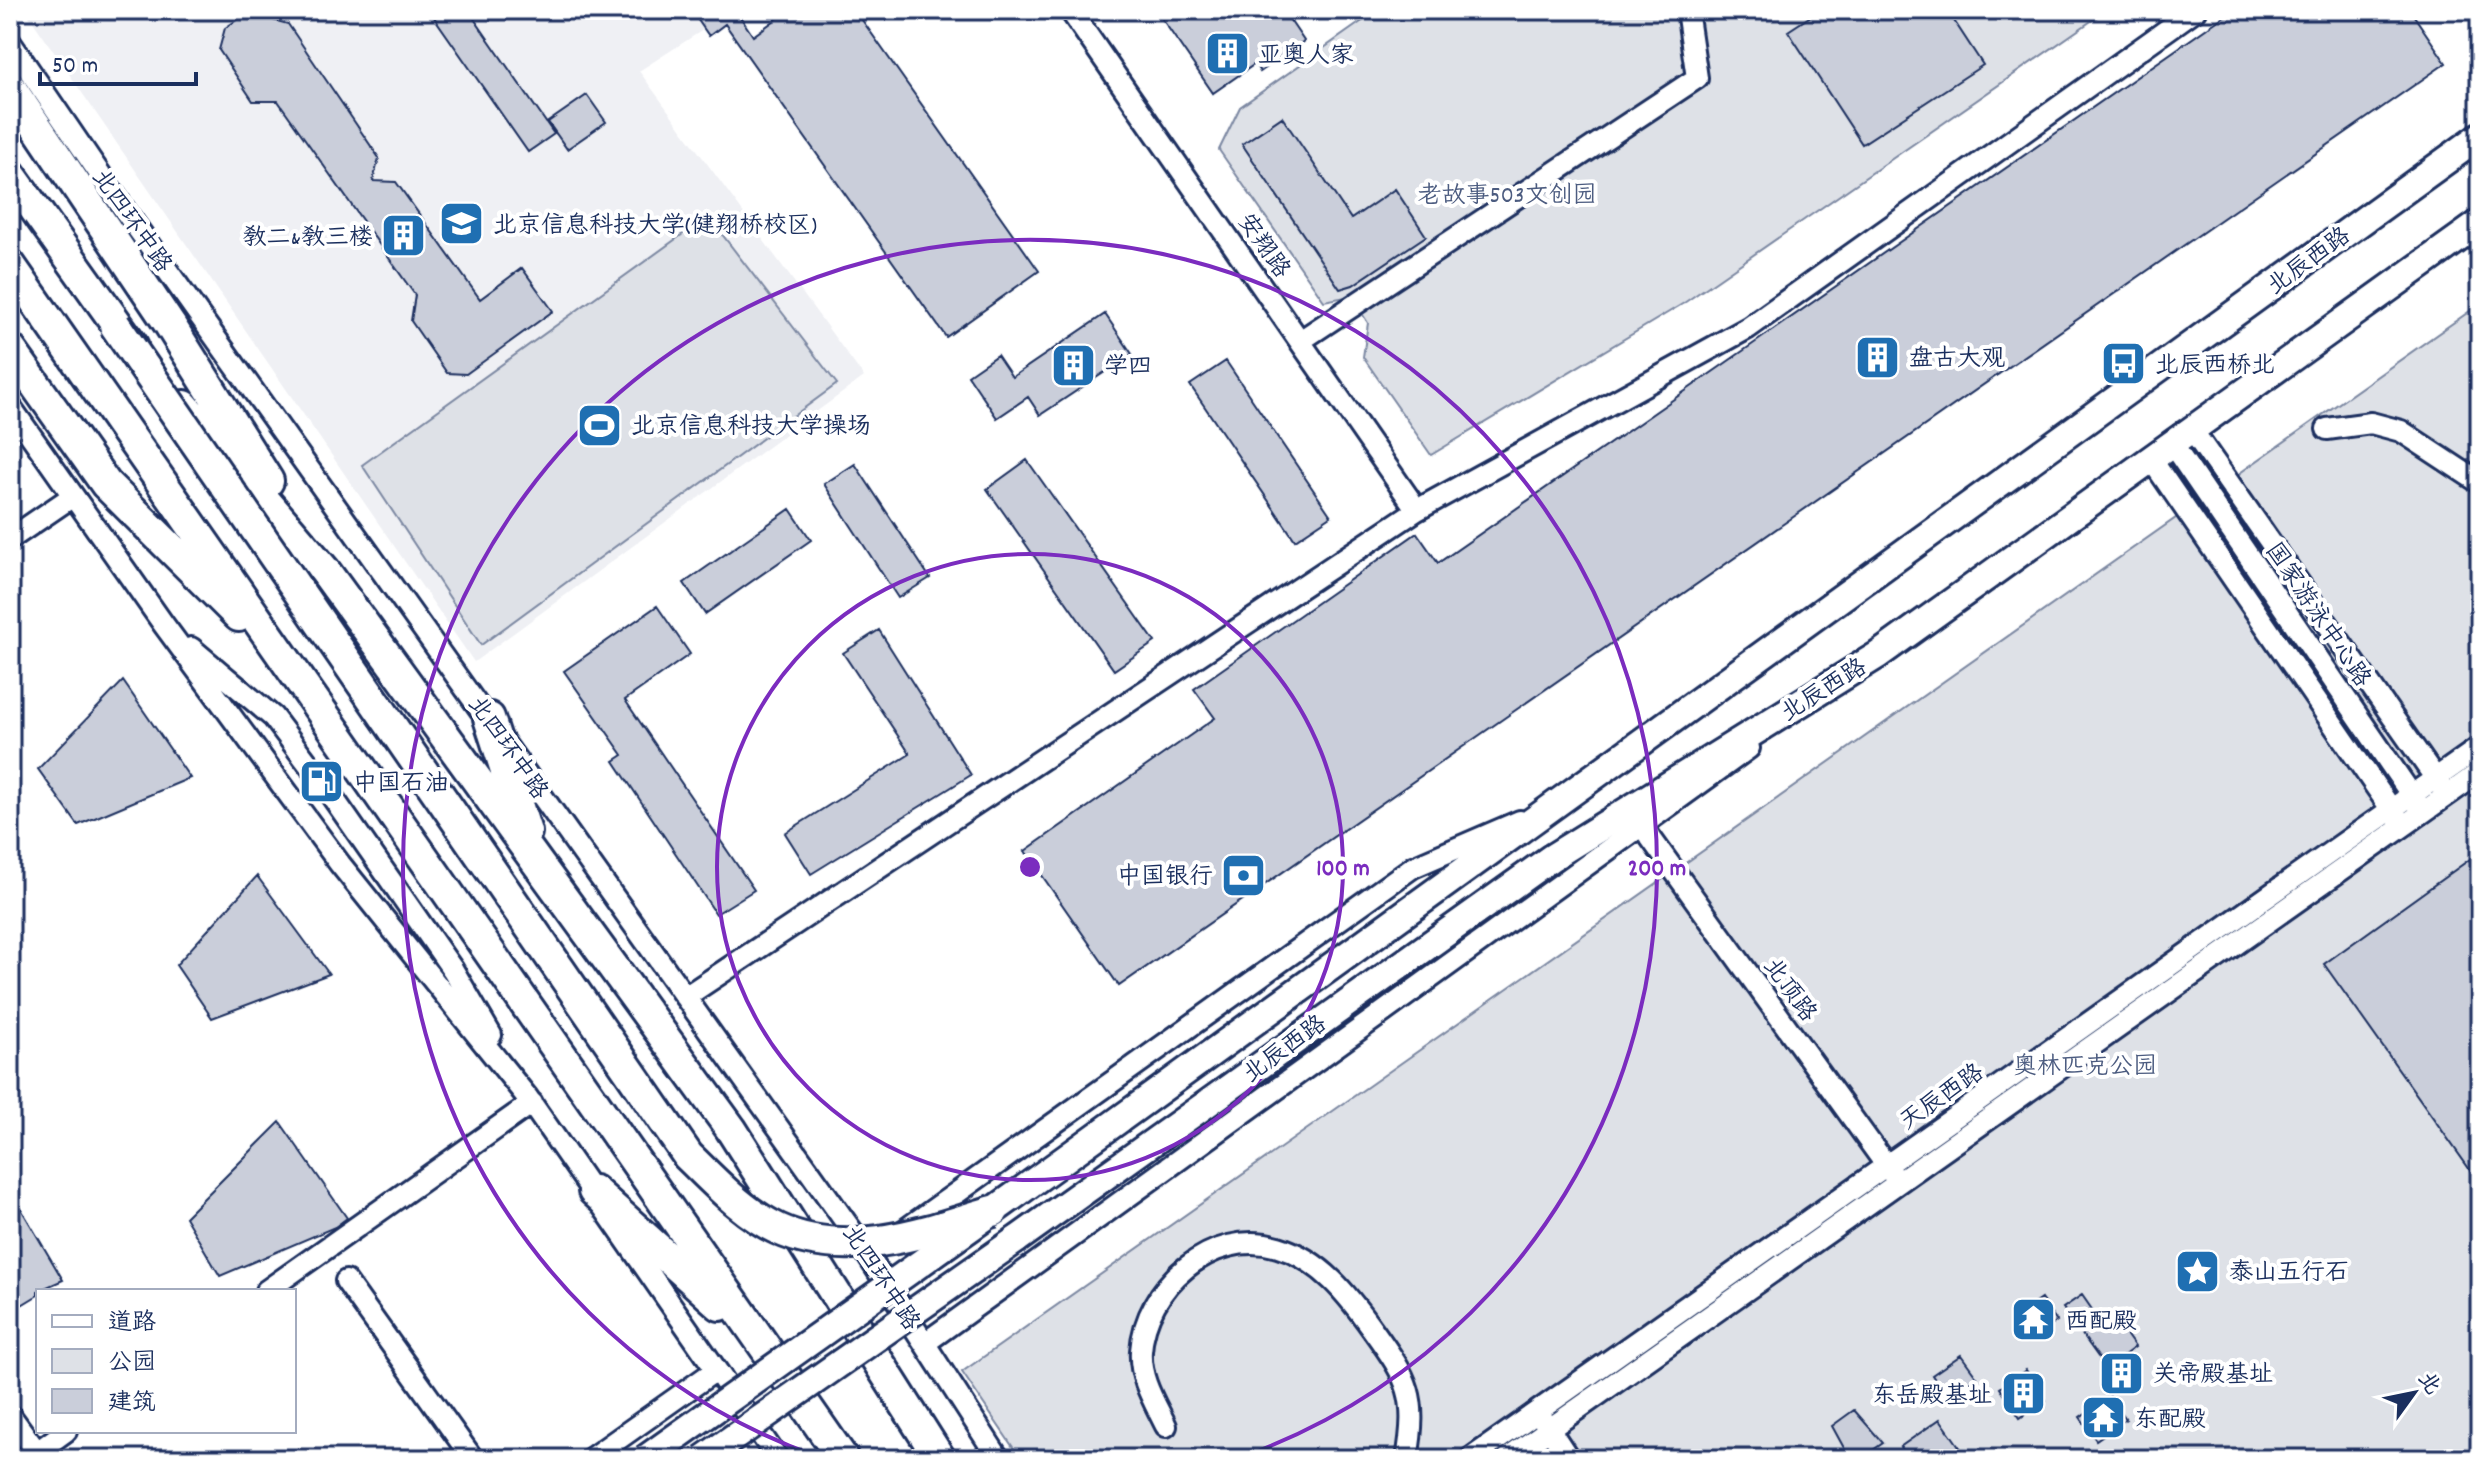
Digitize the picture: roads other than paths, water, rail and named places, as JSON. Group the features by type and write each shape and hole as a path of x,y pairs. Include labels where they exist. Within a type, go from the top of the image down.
{"highway":[{"path":"10,87 90,205 325,571"},
{"name":"北四环中路","path":"10,174 115,325 325,571 731,1129 940,1459"},
{"path":"10,265 843,1459"},
{"path":"115,325 688,1156 732,1199 779,1229 831,1242 904,1239 993,1211"},
{"path":"10,349 106,484 294,671"},
{"path":"489,718 536,861"},
{"path":"594,1191 759,1339"}],"main road":[{"name":"北辰西路","path":"644,1459 993,1211 2480,136"},
{"name":"北辰西路","path":"703,1459 1551,858 1878,655 2480,223"}],"street":[{"name":"安翔路","path":"1070,10 1417,510"},
{"path":"1300,341 1697,78 1687,10"},
{"path":"685,997 1417,510 1748,328 2195,10"},
{"name":"北四环中路","path":"10,42 130,218 489,718 869,1256 999,1459"},
{"path":"10,406 164,625 340,864 530,1100 716,1370 769,1456"},
{"path":"2327,429 2371,423 2401,431 2480,483"},
{"path":"2172,444 2442,787"},
{"path":"2172,444 2398,818"},
{"name":"国家游泳中心路","path":"2172,444 2418,804"},
{"path":"10,539 73,496"},
{"path":"164,625 273,717 298,749 453,970 530,1100"},
{"name":"北辰西路","path":"925,1343 1878,655"},
{"name":"天辰西路","path":"1470,1459 1543,1420 2418,804 2442,787 2480,747"},
{"name":"天辰西路","path":"2442,787 2480,772"},
{"name":"北辰西路","path":"869,1256 1413,867 1553,807"},
{"name":"北顶路","path":"1642,826 1893,1174"},
{"path":"269,1289 530,1100"},
{"path":"1166,1426 1147,1387 1140,1353 1147,1322 1163,1288 1189,1265 1218,1250 1246,1243 1277,1247 1306,1260 1334,1280 1403,1372 1411,1396 1412,1427 1407,1459"},
{"path":"346,1281 473,1459"},
{"path":"590,1459 716,1370"},
{"path":"10,1415 39,1455 64,1433"},
{"path":"1543,1420 1569,1459"},
{"name":"天辰西路","path":"1507,1459 1543,1420"},
{"path":"626,1433 644,1459"}],"place":[{"name":"亚奥人家","path":"1227,54"},
{"name":"北京信息科技大学(健翔桥校区)","path":"462,224"},
{"name":"教二&教三楼","path":"404,236"},
{"name":"盘古大观","path":"1878,357"},
{"name":"北辰西桥北","path":"2124,364"},
{"name":"学四","path":"1073,365"},
{"name":"北京信息科技大学操场","path":"600,425"},
{"name":"中国石油","path":"322,782"},
{"name":"中国银行","path":"1244,875"},
{"name":"泰山五行石","path":"2198,1271"},
{"name":"西配殿","path":"2034,1320"},
{"name":"关帝殿基址","path":"2122,1373"},
{"name":"东岳殿基址","path":"2023,1394"},
{"name":"东配殿","path":"2103,1418"}],"park label":[{"name":"老故事503文创园","path":"1507,194"},
{"name":"奥林匹克公园","path":"2085,1065"}]}
